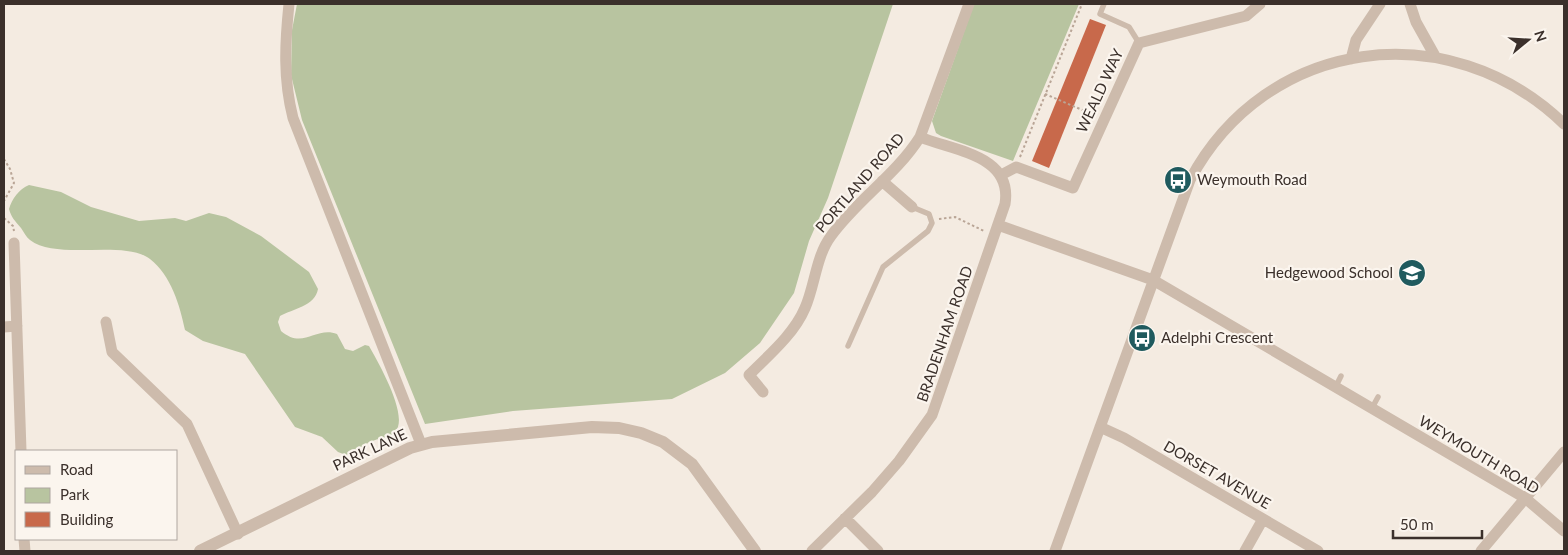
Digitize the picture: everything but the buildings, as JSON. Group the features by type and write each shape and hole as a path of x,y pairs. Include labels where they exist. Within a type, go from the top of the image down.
{"street":[{"path":"289,4 284,57 286,89 293,118 421,444"},
{"name":"PORTLAND ROAD","path":"763,392 749,375 784,338 801,316 814,284 822,253 831,236 906,156 920,137 969,4"},
{"name":"WEALD WAY","path":"1016,167 1073,188 1139,42 1246,16 1260,4"},
{"path":"1351,59 1356,40 1380,4"},
{"path":"1410,4 1416,22 1436,56"},
{"path":"1055,551 1190,180 1200,161 1228,126 1253,103 1286,81 1309,71 1351,59 1406,54 1436,56 1471,66 1513,84 1535,99 1564,124"},
{"path":"920,137 987,161 1001,175 1016,167"},
{"name":"BRADENHAM ROAD","path":"812,551 846,518 899,461 932,415 997,230 1006,197 1001,175"},
{"path":"882,181 912,207"},
{"name":"WEYMOUTH ROAD","path":"997,230 1153,280 1338,381 1372,408 1525,498 1564,531"},
{"path":"14,243 21,450"},
{"path":"106,322 112,352 186,424 238,534"},
{"path":"4,327 17,326"},
{"name":"DORSET AVENUE","path":"1100,427 1124,438 1318,551"},
{"name":"PARK LANE","path":"200,551 238,534 397,453 421,444 582,428 629,429 663,442 692,464 755,551"},
{"path":"1481,551 1564,452"},
{"path":"846,518 878,551"},
{"path":"1245,551 1263,519"}],"lane":[{"path":"1104,4 1100,14 1129,27 1139,42"},
{"path":"848,346 883,267 928,231 932,220 929,214 912,207"},
{"path":"1372,408 1378,397"}],"path":[{"path":"1016,167 1082,4"},
{"path":"1045,94 1104,119"},
{"path":"4,159 10,169 14,183 4,201"},
{"path":"4,218 13,226 14,243"},
{"path":"932,220 955,218 997,230"}],"green space":[{"path":"297,4 893,4 828,198 809,241 794,293 760,343 725,373 672,399 513,411 425,424 302,120 291,75 292,30"},
{"path":"974,4 1079,4 1013,161 941,136 936,133 932,121"},
{"path":"29,185 61,192 91,207 139,221 175,218 186,221 209,213 226,217 261,236 309,272 318,289 316,295 308,303 280,316 278,322 281,331 296,338 329,332 337,334 345,349 353,351 365,345 369,346 396,402 399,425 395,432 390,436 370,442 346,455 338,452 322,437 295,427 245,354 203,341 185,330 174,292 164,273 150,259 138,253 124,251 56,249 42,246 30,240 9,209 16,195"}],"place":[{"name":"Weymouth Road","path":"1178,180"},
{"name":"Hedgewood School","path":"1412,273"},
{"name":"Adelphi Crescent","path":"1142,338"}]}
